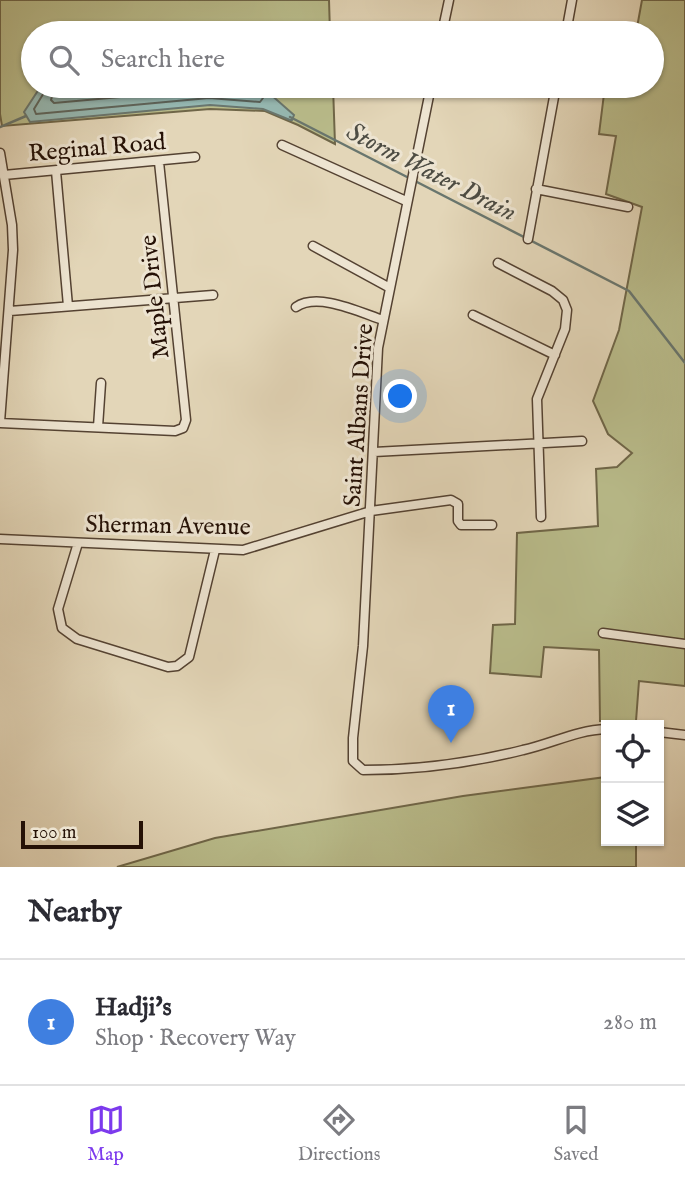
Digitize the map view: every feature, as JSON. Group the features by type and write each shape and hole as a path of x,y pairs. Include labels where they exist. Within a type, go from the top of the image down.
{"street":[{"path":"445,21 449,0"},
{"path":"568,21 572,0"},
{"name":"Saint Albans Drive","path":"428,98 378,348 363,646 353,761 363,769 437,766 527,750 577,734 601,730"},
{"path":"528,239 554,98"},
{"path":"282,145 406,201"},
{"path":"0,153 13,250 0,423 98,427 101,383"},
{"name":"Reginal Road","path":"4,175 195,157"},
{"name":"Maple Drive","path":"98,427 175,431 183,428 186,420 159,162"},
{"path":"56,171 68,306"},
{"path":"536,189 628,207"},
{"path":"313,246 390,288"},
{"path":"498,263 552,290 563,300 567,310 566,322 537,400 541,517"},
{"path":"10,311 213,295"},
{"path":"296,307 303,302 322,301 383,320"},
{"path":"473,315 555,355"},
{"path":"374,452 582,441"},
{"name":"Sherman Avenue","path":"0,539 215,550 250,549 371,511 409,504 455,501 458,504 458,520 461,525 492,525"},
{"path":"78,543 58,608 62,628 77,639 168,667 177,666 189,657 215,550"},
{"path":"603,633 685,644"},
{"path":"664,733 685,735"}],"green space":[{"path":"0,0 329,0 330,21 21,21 21,98 333,98 335,144 265,111 210,109 2,126"},
{"path":"642,0 685,0 685,686 639,681 636,720 600,721 599,650 544,647 541,677 490,673 493,625 515,624 517,533 598,526 596,469 617,467 632,453 608,434 593,401 619,330 642,207 606,194 616,136 599,134 604,98 664,98 664,21 638,21"},
{"path":"601,778 601,846 636,846 636,867 117,867 215,838 463,796"}],"water":[{"path":"33,98 275,98 294,115 290,120 263,109 210,105 30,122 24,112"}],"waterway":[{"name":"Storm Water Drain","path":"0,127 26,116"},
{"name":"Storm Water Drain","path":"290,117 409,178"},
{"name":"Storm Water Drain","path":"415,181 629,291 685,363"}],"place":[{"name":"Hadji's","path":"451,743"}]}
